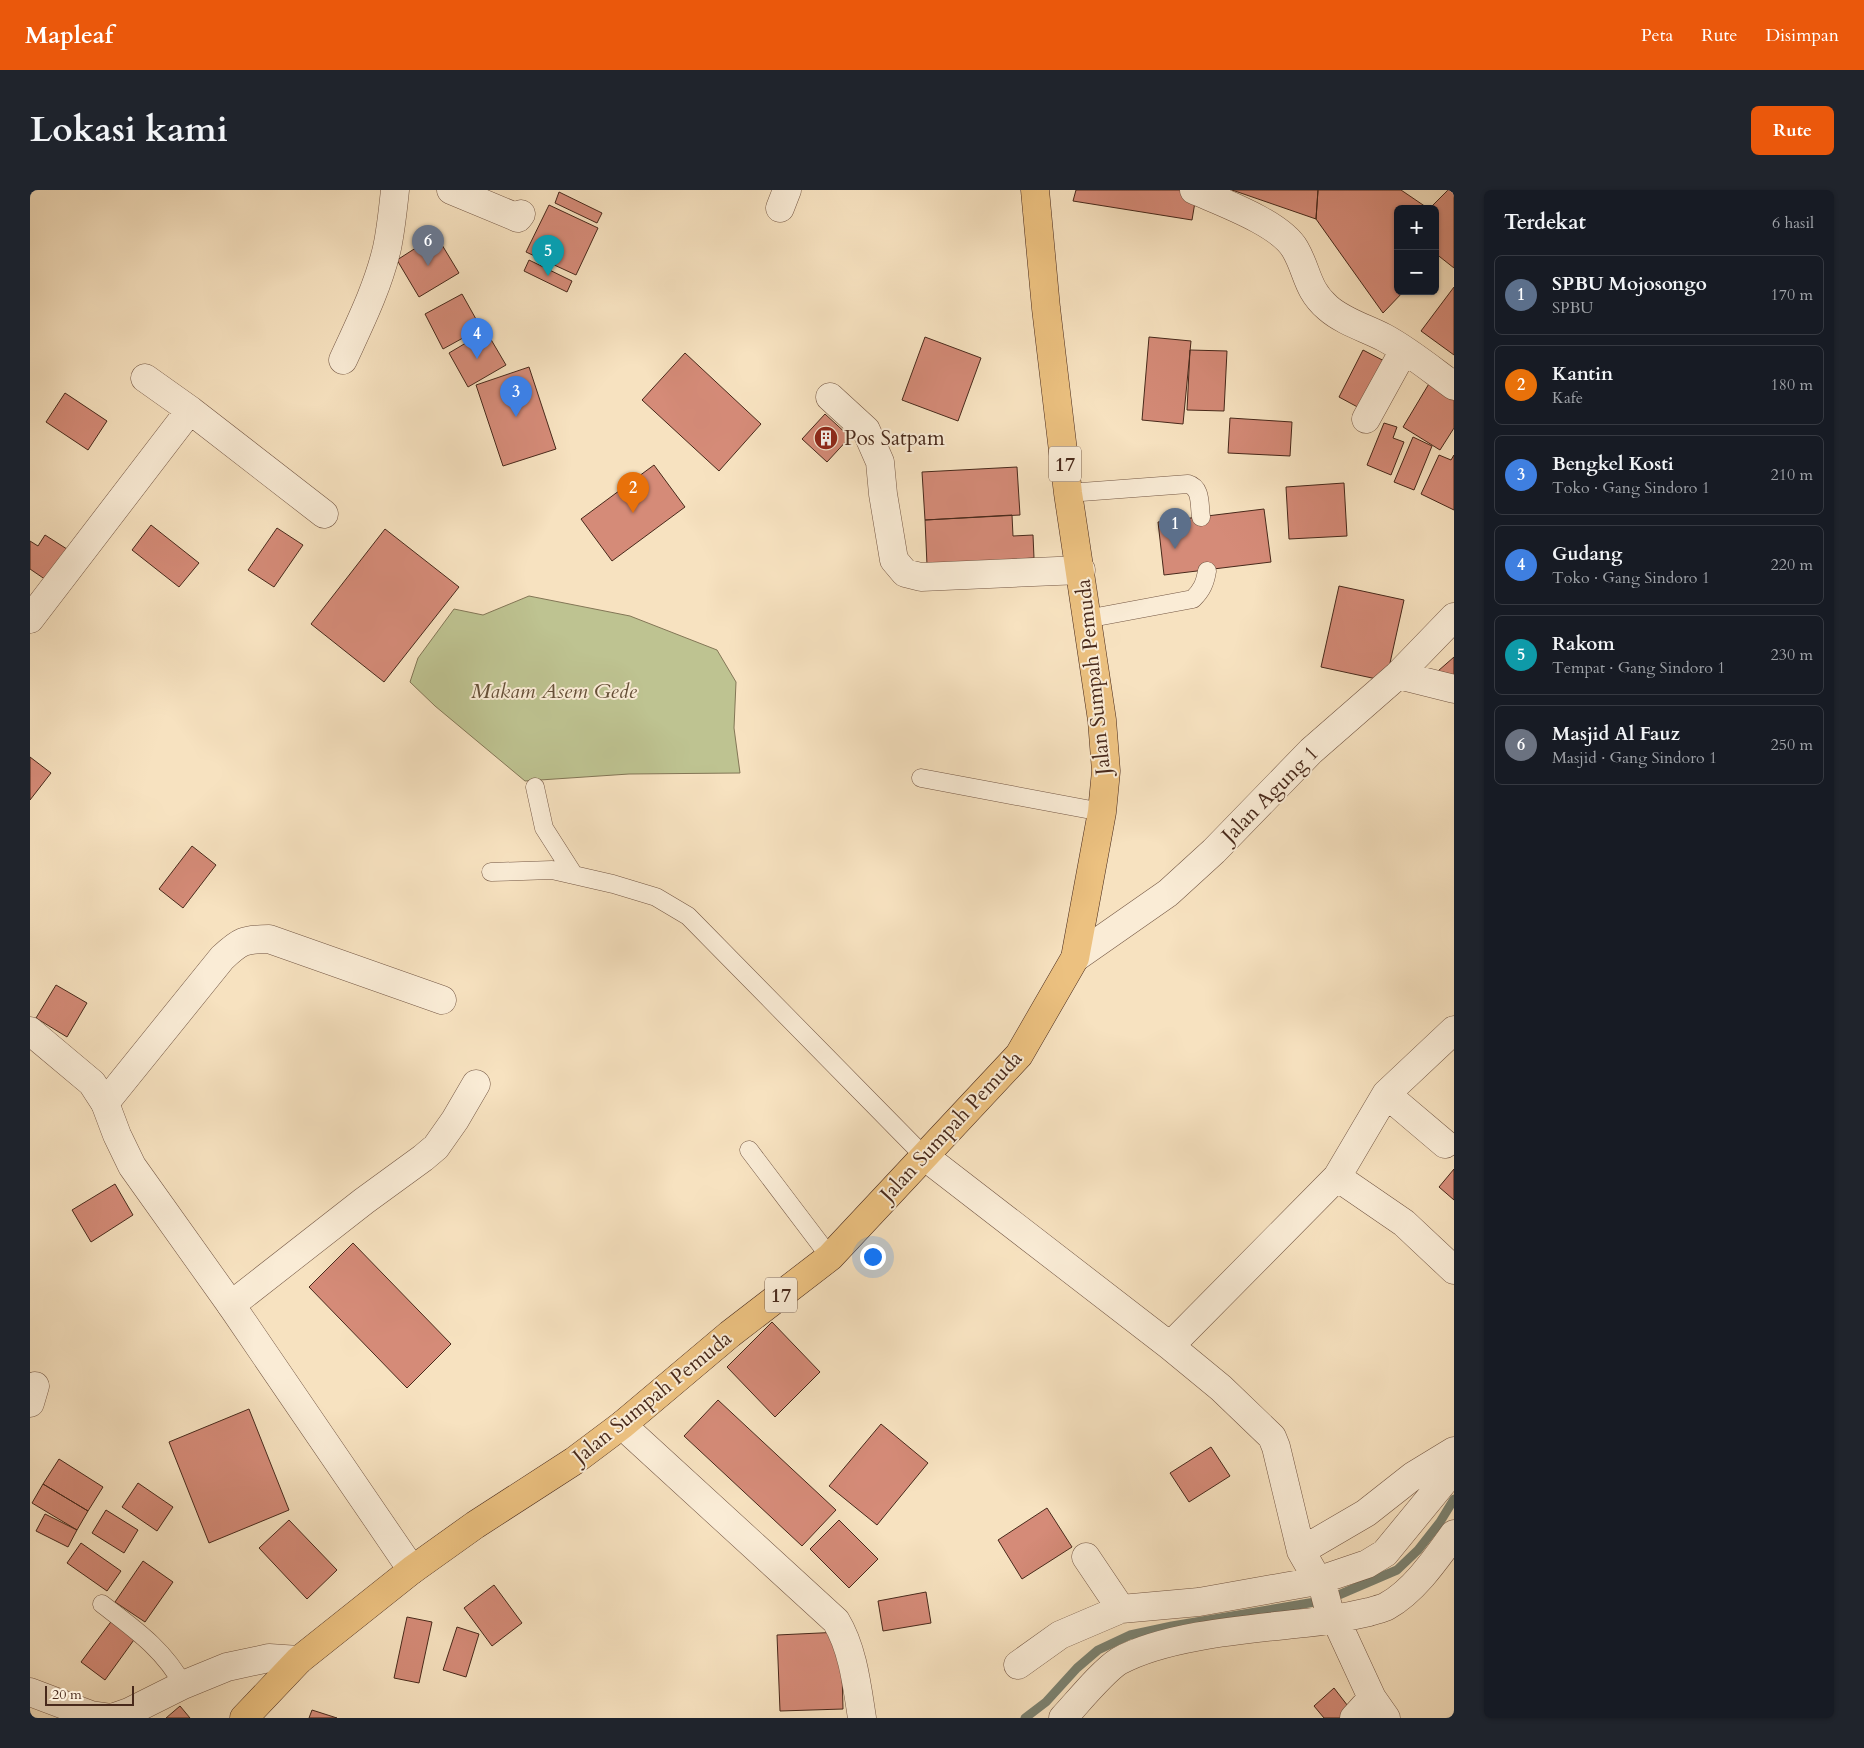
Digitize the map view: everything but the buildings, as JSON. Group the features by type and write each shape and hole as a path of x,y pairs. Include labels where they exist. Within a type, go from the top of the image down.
{"highway":[{"name":"Jalan Sumpah Pemuda","path":"244,1718 299,1660 412,1570 475,1525 574,1461 622,1425 730,1334 830,1257 1019,1055 1075,958 1102,812 1106,771 1102,720 1068,493 1046,308 1036,190"}],"street":[{"path":"343,360 379,276 387,247 395,190"},
{"path":"451,190 518,218 521,214"},
{"path":"1194,190 1258,220 1282,235 1295,248 1312,291 1328,308 1357,326 1386,338 1454,386"},
{"path":"1366,419 1404,350"},
{"path":"145,378 190,410 324,514"},
{"path":"830,397 866,430 880,462 890,543 894,560 905,573 921,577 1081,570"},
{"path":"30,619 190,410"},
{"name":"Jalan Agung 1","path":"1075,958 1168,893 1214,850 1311,751 1398,675 1454,617"},
{"path":"1398,675 1454,689"},
{"path":"105,1103 222,958 236,944 251,939 268,939 442,1000"},
{"path":"1170,1346 1337,1177 1386,1094 1454,1030"},
{"path":"30,1031 92,1083 105,1103 117,1135 132,1166 231,1305 412,1570"},
{"path":"231,1305 436,1147 455,1120 476,1084"},
{"path":"1386,1094 1445,1144"},
{"path":"924,1156 1170,1346 1221,1388 1272,1437 1301,1551 1379,1708 1354,1718"},
{"path":"1337,1177 1404,1222 1454,1270"},
{"path":"622,1425 836,1621 844,1635 858,1691 862,1718"},
{"path":"1301,1551 1366,1513 1413,1476 1454,1451"},
{"path":"1063,1718 1094,1684 1118,1662 1174,1642 1241,1630 1327,1600 1360,1568 1385,1553 1454,1470"},
{"path":"1018,1664 1060,1635 1121,1609 1199,1602 1327,1600 1386,1607 1404,1593 1430,1566 1454,1534"},
{"path":"1086,1556 1121,1609"},
{"path":"30,1692 91,1715 112,1718 129,1712 205,1676 269,1658 299,1660"}],"lane":[{"path":"1068,493 1188,484 1198,490 1201,517"},
{"path":"1086,619 1193,599 1204,585 1207,571"},
{"path":"921,778 1102,812"},
{"path":"535,788 544,828 574,875"},
{"path":"491,872 552,870 613,884 656,897 688,916 924,1156"},
{"path":"750,1150 830,1257"},
{"path":"102,1604 150,1640 175,1669 205,1676"}],"green space":[{"name":"Makam Asem Gede","path":"529,596 630,616 717,650 736,682 734,728 740,773 629,774 525,781 435,706 410,682 418,658 454,609 483,615"}],"waterway":[{"path":"1025,1718 1046,1702 1077,1668 1098,1650 1130,1635 1172,1626 1327,1600 1397,1570 1418,1550 1440,1522 1454,1499"}],"place":[{"name":"Masjid Al Fauz","path":"428,266"},
{"name":"Rakom","path":"548,276"},
{"name":"Gudang","path":"477,359"},
{"name":"Bengkel Kosti","path":"516,417"},
{"name":"Pos Satpam","path":"826,438"},
{"name":"Kantin","path":"633,513"},
{"name":"SPBU Mojosongo","path":"1175,549"}]}
